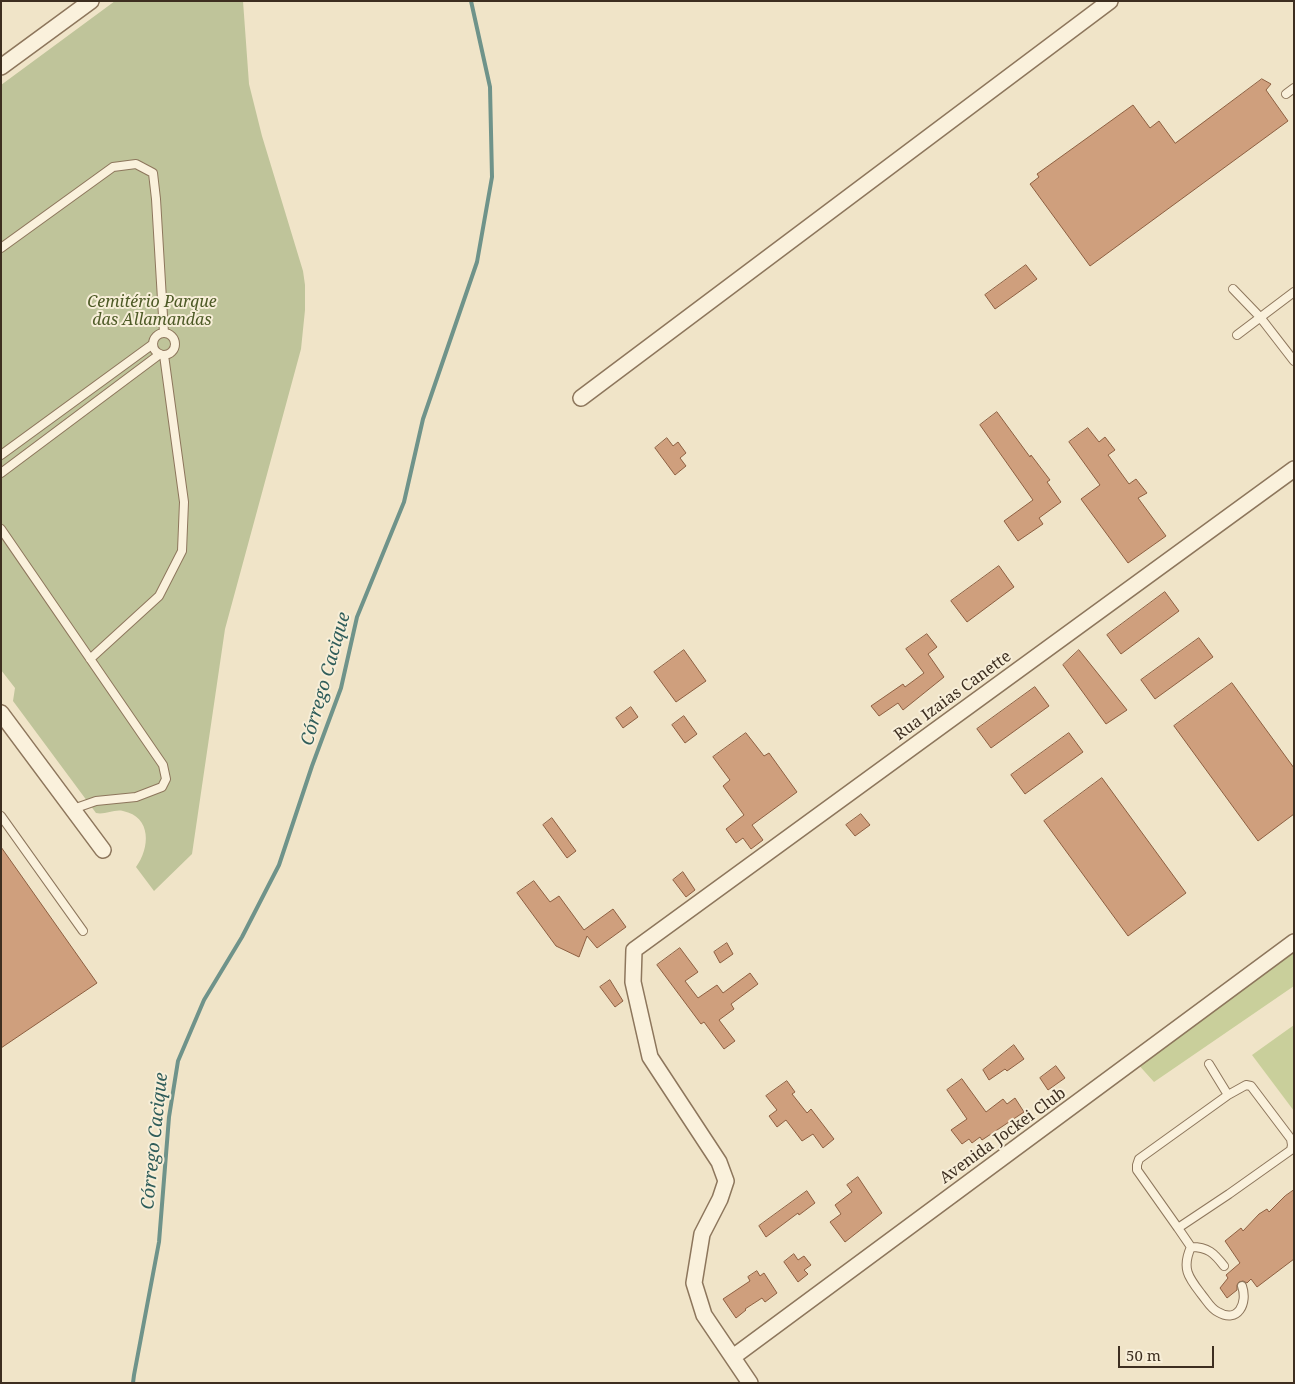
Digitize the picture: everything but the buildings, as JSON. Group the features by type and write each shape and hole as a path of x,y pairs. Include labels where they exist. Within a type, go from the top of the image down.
{"street":[{"path":"1,67 91,1"},
{"path":"581,398 1110,1"},
{"name":"Rua Izaias Canette","path":"733,1357 704,1315 694,1283 702,1234 720,1199 726,1181 719,1162 650,1057 633,982 634,950 1294,469"},
{"path":"1,713 103,850"},
{"name":"Avenida Jockei Club","path":"733,1357 1294,942"},
{"path":"733,1357 750,1383"}],"lane":[{"path":"1286,94 1294,88"},
{"path":"1,248 113,167 136,164 153,173 164,333"},
{"path":"1233,289 1260,318 1294,361"},
{"path":"1237,335 1294,292"},
{"path":"1,455 153,344 156,336 164,333 172,336 175,344 172,352 162,354 1,473"},
{"path":"90,659 160,596 182,551 184,502 162,354 154,348 153,344"},
{"path":"1,529 164,765 166,779 162,787 136,797 96,801 73,809"},
{"path":"1,816 83,931"},
{"path":"1209,1064 1228,1095"},
{"path":"1178,1228 1291,1150 1291,1139 1251,1086 1242,1086 1228,1095 1139,1159 1137,1170 1191,1247"},
{"path":"1191,1247 1207,1248 1224,1266"},
{"path":"1191,1247 1186,1257 1189,1277 1210,1305 1218,1312 1226,1315 1234,1315 1239,1312 1242,1308 1245,1294 1242,1286"}],"green space":[{"name":"Cemitério Parque das Allamandas","path":"115,1 243,1 249,84 262,136 303,271 305,285 305,310 301,349 225,629 192,854 154,891 136,867 141,859 146,843 144,826 132,814 123,811 96,813 13,701 15,688 1,670 1,85"},
{"path":"1294,950 1294,986 1154,1082 1136,1062"},
{"path":"1294,1025 1294,1111 1252,1055"}],"waterway":[{"name":"Córrego Cacique","path":"133,1383 159,1242 169,1117 178,1061 204,1000 242,937 279,865 312,766 341,688 357,617 404,502 423,419 477,262 492,177 490,87 471,1"}]}
